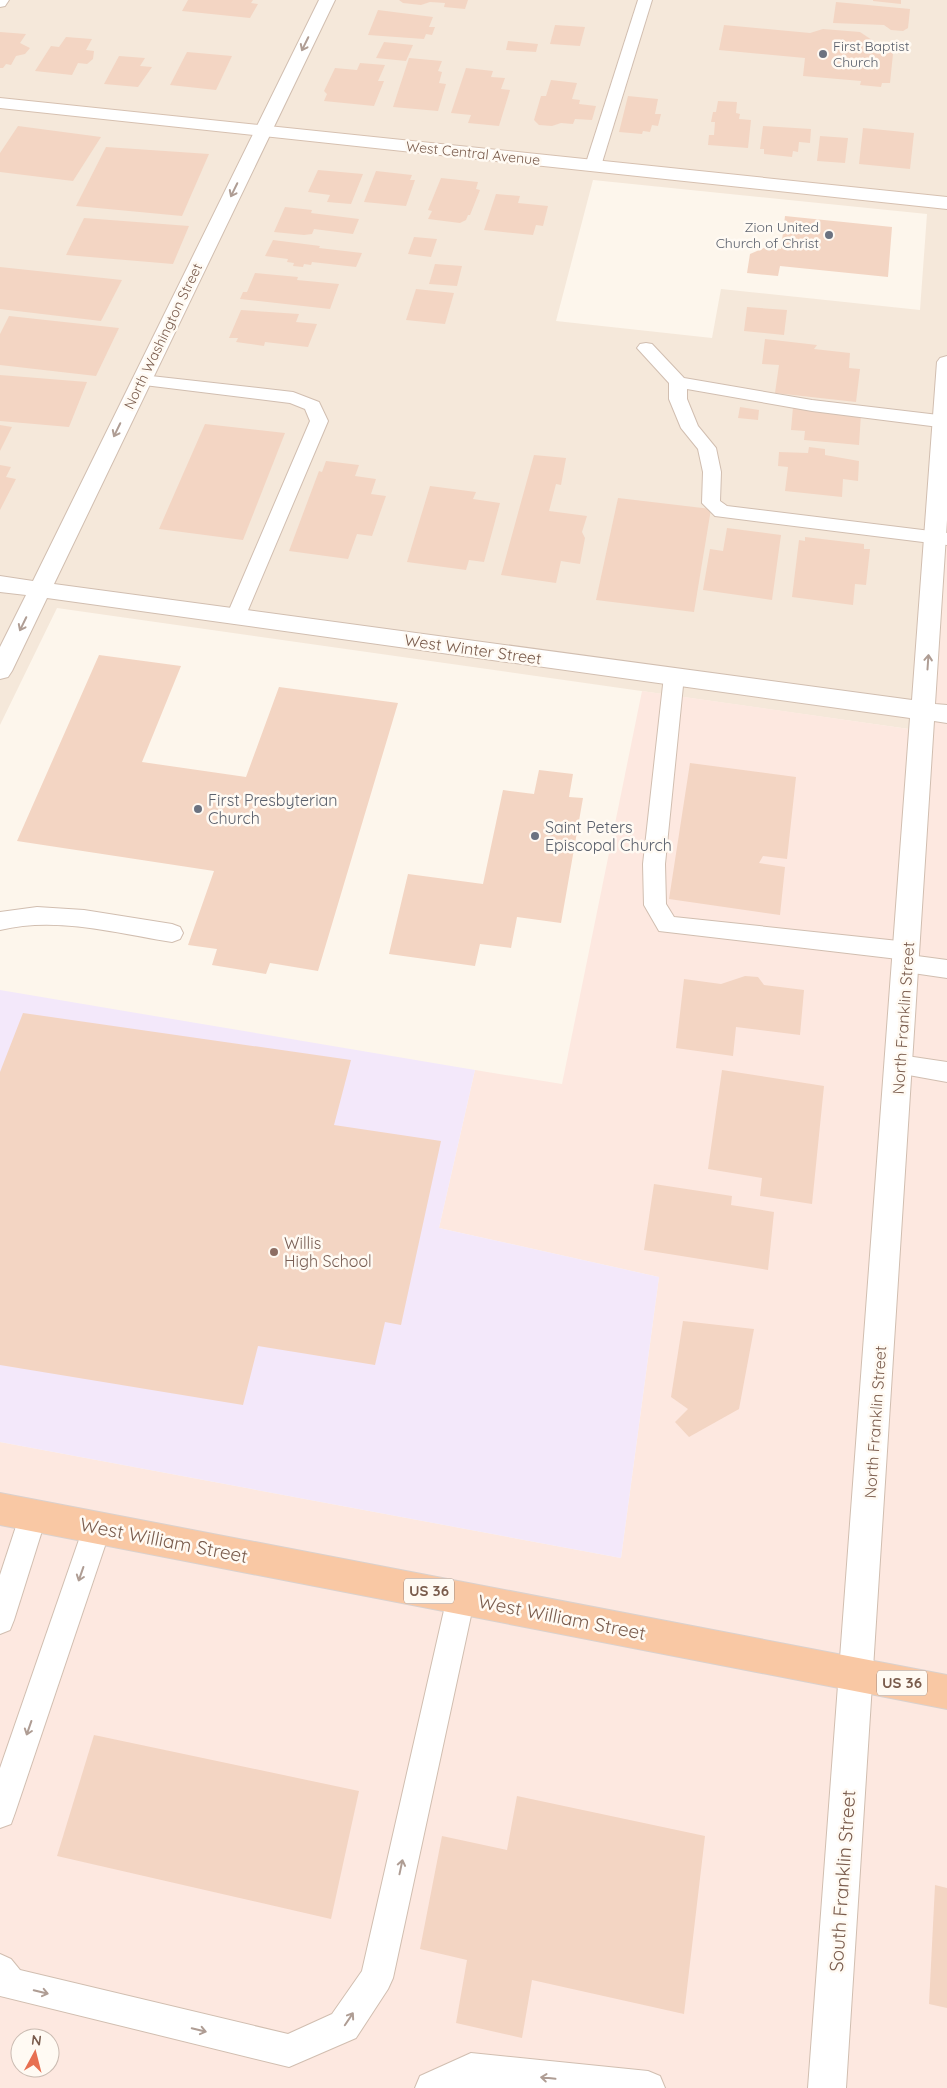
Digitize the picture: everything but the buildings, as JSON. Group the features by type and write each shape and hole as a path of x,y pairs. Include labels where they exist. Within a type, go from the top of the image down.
{"highway":[{"name":"West William Street","path":"0,1509 947,1692"}],"street":[{"name":"North Washington Street","path":"0,672 327,0"},
{"name":"West Central Avenue","path":"0,103 947,203"},
{"name":"North Franklin Street","path":"857,1674 907,957 936,712 947,362"},
{"name":"West Winter Street","path":"0,584 936,712"},
{"name":"South Franklin Street","path":"827,2088 857,1674"}],"lane":[{"path":"593,166 645,0"},
{"path":"646,348 678,382 730,393 815,406 945,422"},
{"path":"142,380 293,398 313,406 319,421 236,616"},
{"path":"678,382 678,399 690,428 707,448 712,472 711,503 722,512 942,538"},
{"path":"674,676 654,864 655,905 668,925 907,957 947,969"},
{"path":"0,921 10,917 37,914 172,933"},
{"path":"900,1065 947,1072"},
{"path":"0,1620 33,1515"},
{"path":"0,1813 96,1528"},
{"path":"0,1970 10,1984 289,2052 344,2026 377,1978 461,1597"},
{"path":"432,2088 471,2070 648,2088"}],"shaded area":[{"path":"0,0 947,0 947,426 916,730 57,608 0,725","holes":["593,180 927,214 920,310 721,289 712,338 556,321"]},
{"path":"947,426 947,2088 0,2088 0,1442 621,1558 659,1277 439,1228 475,1070 562,1084 642,691 916,730"},
{"name":"Willis High School","path":"0,990 475,1070 439,1228 659,1277 621,1558 0,1442"}],"place":[{"name":"First Baptist Church","path":"823,54"},
{"name":"Zion United Church of Christ","path":"829,235"},
{"name":"First Presbyterian Church","path":"198,809"},
{"name":"Saint Peters Episcopal Church","path":"535,836"},
{"name":"Willis High School","path":"274,1252"}]}
